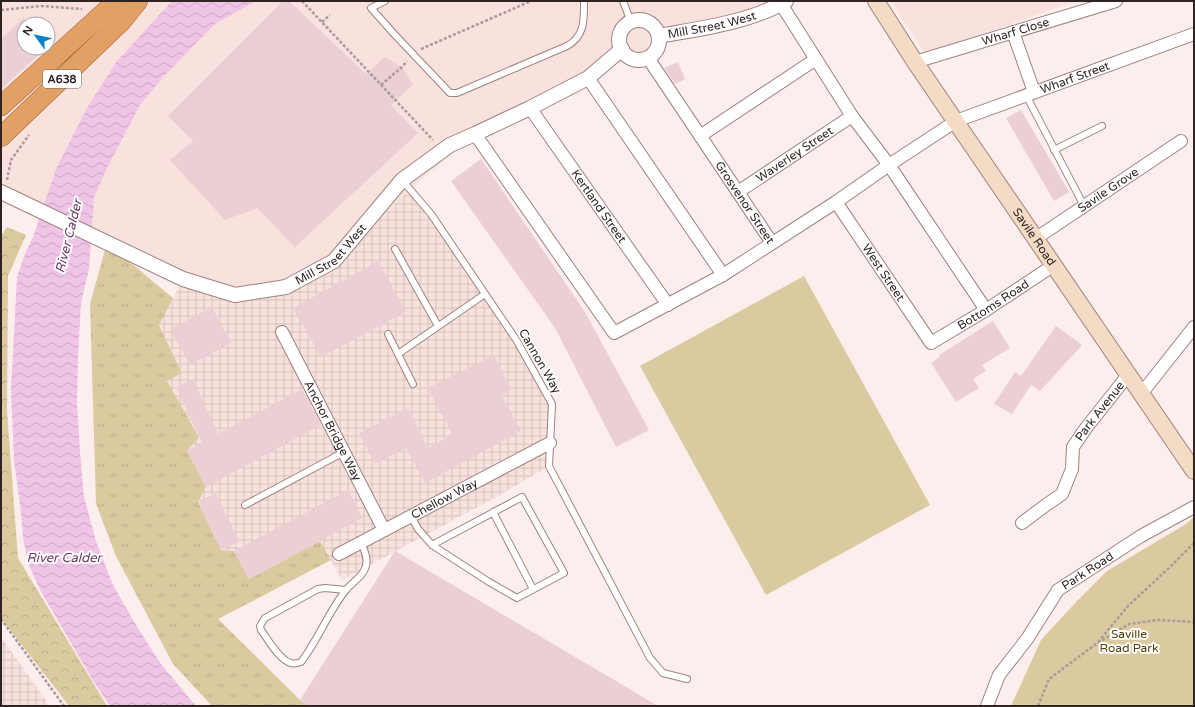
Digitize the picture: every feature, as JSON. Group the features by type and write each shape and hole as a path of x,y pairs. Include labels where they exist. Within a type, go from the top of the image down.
{"highway":[{"name":"A638","path":"3,103 116,10 138,1"},
{"name":"A638","path":"1,137 116,10"}],"main road":[{"name":"Savile Road","path":"876,1 915,62 1194,471"}],"street":[{"name":"Wharf Close","path":"915,62 1116,1"},
{"name":"Mill Street West","path":"659,36 747,17 783,2"},
{"path":"783,2 816,59 852,116 888,165 986,310"},
{"name":"Mill Street West","path":"631,22 637,20 648,22 653,26 659,36 656,51 648,58"},
{"path":"631,22 622,31 620,37 622,50 625,54 635,59 640,60 648,58"},
{"path":"1013,32 1030,94"},
{"name":"Wharf Street","path":"956,121 1194,34"},
{"name":"Mill Street West","path":"2,191 183,279 235,294 286,287 334,261 402,180 450,144 530,108 588,78 622,50"},
{"name":"Grosvenor Street","path":"648,58 772,243 956,121"},
{"path":"700,136 816,59"},
{"path":"588,78 723,275"},
{"name":"Kertland Street","path":"530,108 668,305"},
{"name":"Waverley Street","path":"738,192 852,116"},
{"path":"475,134 614,333 723,275 772,243"},
{"name":"Savile Grove","path":"1035,239 1181,141"},
{"name":"West Street","path":"836,202 931,343"},
{"name":"Bottoms Road","path":"931,343 986,310 1054,265"},
{"path":"1141,394 1194,327"},
{"name":"Anchor Bridge Way","path":"282,332 384,530"},
{"name":"Park Avenue","path":"1022,523 1062,494 1072,469 1073,448 1086,428 1128,375"},
{"name":"Chellow Way","path":"339,554 550,443"},
{"name":"Park Road","path":"987,706 999,675 1027,639 1058,590 1141,536 1194,507"}],"lane":[{"path":"386,1 371,8 450,93 457,93 574,42 582,31 584,20 584,1"},
{"path":"623,1 631,22"},
{"path":"1030,94 1054,150 1084,206"},
{"path":"1054,150 1102,126"},
{"name":"Cannon Way","path":"402,180 431,214 517,341 552,404 550,466 650,658 663,673 687,679"},
{"path":"395,249 438,326"},
{"path":"398,354 485,294"},
{"path":"388,334 413,384"},
{"path":"245,505 344,452"},
{"path":"411,516 418,530 432,545 489,582 517,598 564,573 522,497 432,545"},
{"path":"493,512 533,590"},
{"path":"346,590 325,588 318,589 265,618 260,626 261,630 282,658 287,662 301,662 346,590 363,573 367,558 362,542"}],"path":[{"path":"302,1 442,150"},
{"path":"381,85 402,67 412,53 531,1"},
{"path":"1,10 41,6 84,9"},
{"path":"322,22 330,15"},
{"path":"1096,644 1128,606 1170,568 1194,543"},
{"path":"1,619 64,706"},
{"path":"1038,706 1050,679 1096,644 1129,624 1158,620 1194,622"}],"shaded area":[{"path":"1,1 786,1 659,41 656,51 644,59 635,59 625,54 588,78 475,134 412,188 334,261 286,287 235,295 1,197"},
{"path":"891,1 1077,1 925,54"},
{"path":"412,188 517,341 552,404 549,466 500,495 342,580 320,541 249,579 234,552 221,550 198,502 206,487 187,451 199,436 166,381 182,373 159,324 183,279 235,295 286,287 334,261"},
{"path":"1,637 50,706 1,706"}],"green space":[{"path":"7,227 26,235 8,276 7,411 18,558 107,706 69,706 1,618 1,236"},
{"path":"107,243 173,298 159,325 182,373 167,381 199,437 187,451 206,487 198,502 221,550 234,551 249,579 320,541 331,560 218,619 300,700 309,706 212,706 173,664 116,556 96,504 90,304"},
{"path":"804,276 930,505 766,595 640,366"},
{"name":"Saville Road Park","path":"1194,517 1194,706 1011,706 1041,640 1077,601 1107,571 1186,524"}],"water":[{"name":"River Calder","path":"172,1 256,1 215,24 163,77 140,105 108,166 94,197 89,269 81,303 77,402 84,497 96,541 113,585 161,664 196,706 110,706 92,679 40,590 29,565 23,538 14,460 11,390 17,277 33,237 56,169 87,108 117,61"}],"building":[{"path":"283,1 289,1 366,74 385,57 402,67 413,85 391,105 418,133 295,247 257,208 225,220 170,160 193,141 168,116"},
{"path":"16,25 16,56 37,56 1,89 1,39"},
{"path":"678,62 685,79 675,84 664,68"},
{"path":"1021,110 1069,192 1054,201 1006,118"},
{"path":"481,159 585,312 649,430 616,447 555,328 451,181"},
{"path":"378,261 406,312 321,357 293,308"},
{"path":"212,307 231,343 190,365 170,329"},
{"path":"993,321 1010,348 982,365 986,371 973,379 979,388 956,402 931,363 940,357 939,355"},
{"path":"1056,326 1082,345 1040,391 1031,385 1012,414 994,404 1015,372 1021,376"},
{"path":"494,355 511,390 501,395 521,431 425,483 406,448 375,464 359,433 408,408 428,448 453,434 427,388"},
{"path":"193,379 218,434 302,389 321,425 206,487 187,451 202,443 176,387"},
{"path":"348,490 362,518 249,579 234,551"},
{"path":"216,493 239,542 221,550 198,502"},
{"path":"395,551 658,706 309,706 300,700"}]}
